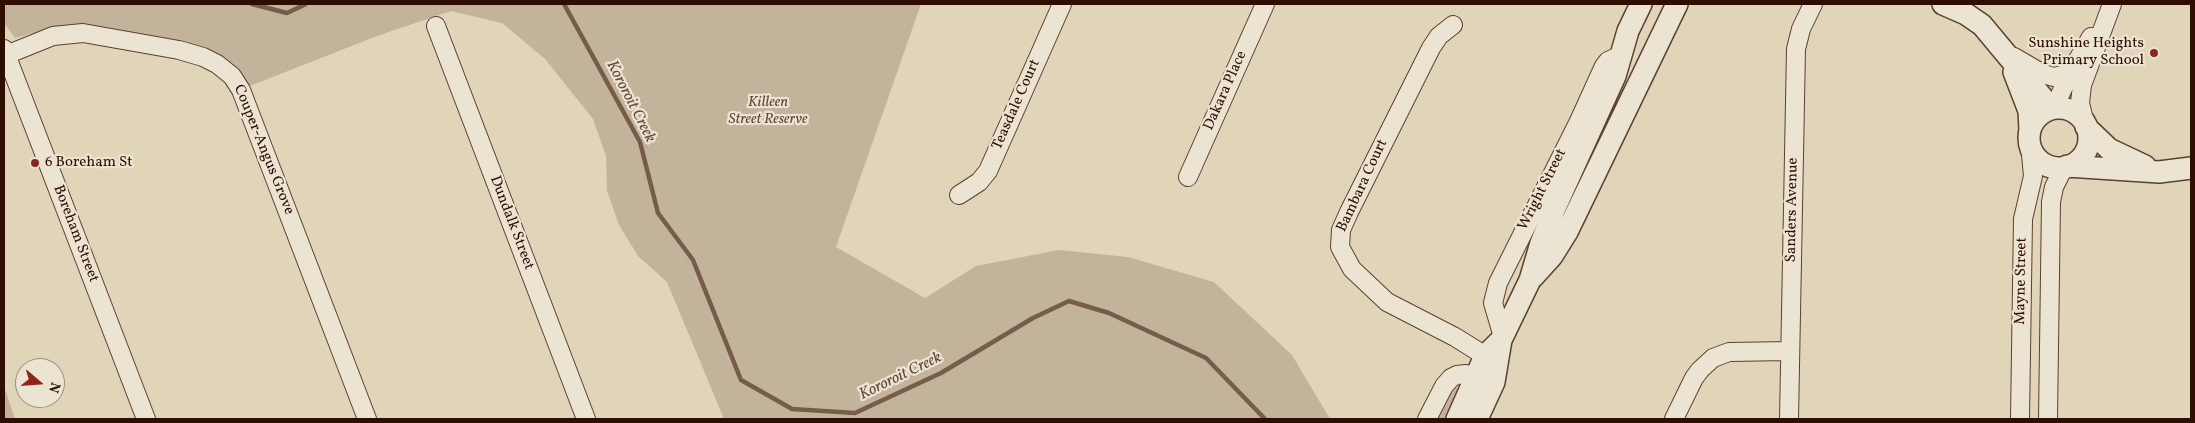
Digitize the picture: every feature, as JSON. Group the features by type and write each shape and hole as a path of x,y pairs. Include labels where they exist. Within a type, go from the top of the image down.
{"street":[{"name":"Teasdale Court","path":"959,195 979,182 988,171 1062,4"},
{"name":"Dakara Place","path":"1188,178 1265,4"},
{"name":"Wright Street","path":"1457,419 1475,379 1491,360 1530,280 1549,221 1611,84 1628,31 1641,4"},
{"name":"Wright Street","path":"1530,280 1552,256 1567,232 1677,4"},
{"name":"Sanders Avenue","path":"1789,419 1796,49 1799,35 1813,4"},
{"path":"1943,4 1966,14 1982,25 2053,109"},
{"path":"2053,109 2070,72 2112,4"},
{"path":"2066,166 2076,162 2085,150 2088,136 2080,103 2082,84 2112,4"},
{"name":"Bambara Court","path":"1453,25 1439,36 1431,48 1348,212 1339,240 1340,247 1352,269 1387,302 1455,337 1491,360"},
{"name":"Dundalk Street","path":"436,26 586,419"},
{"name":"Couper-Angus Grove","path":"5,52 53,36 84,33 195,55 217,64 232,76 241,90 367,419"},
{"path":"2004,49 2043,74 2054,76 2070,72"},
{"path":"2004,49 2027,104 2032,150 2040,161 2051,166 2159,172 2191,168"},
{"name":"Boreham Street","path":"5,52 146,419"},
{"name":"Wright Street","path":"1502,338 1493,302 1498,283 1604,66 1608,61 1621,55"},
{"path":"2030,137 2036,118 2053,109 2072,111 2109,149 2159,172"},
{"name":"Mayne Street","path":"2020,419 2023,220 2033,176 2030,137"},
{"name":"Mayne Street","path":"2048,419 2051,202 2054,187 2066,166"},
{"name":"Bambara Court","path":"1455,337 1480,341 1502,338"},
{"path":"1674,419 1694,378 1713,358 1729,352 1790,351"},
{"path":"1478,418 1492,386 1491,360"},
{"path":"1427,419 1444,386 1451,378 1466,374 1475,379 1478,391 1478,418"}],"green space":[{"name":"Killeen Street Reserve","path":"4,4 921,4 836,247 925,298 976,266 1059,250 1128,257 1214,282 1292,355 1330,419 724,419 667,282 638,256 619,225 607,191 606,156 593,119 545,59 502,23 451,11 377,36 250,86 235,66 213,52 52,28 15,38 4,23"},
{"path":"1456,385 1458,392 1444,419 1434,419 1445,397"},
{"path":"4,386 15,419 4,419"}],"waterway":[{"name":"Kororoit Creek","path":"252,4 287,13 306,4"},
{"name":"Kororoit Creek","path":"564,4 640,142 658,213 693,260 741,380 792,409 855,413 941,373 1033,318 1069,301 1109,313 1206,358 1265,419"}],"place":[{"name":"Sunshine Heights Primary School","path":"2154,53"},
{"name":"6 Boreham St","path":"35,163"}]}
